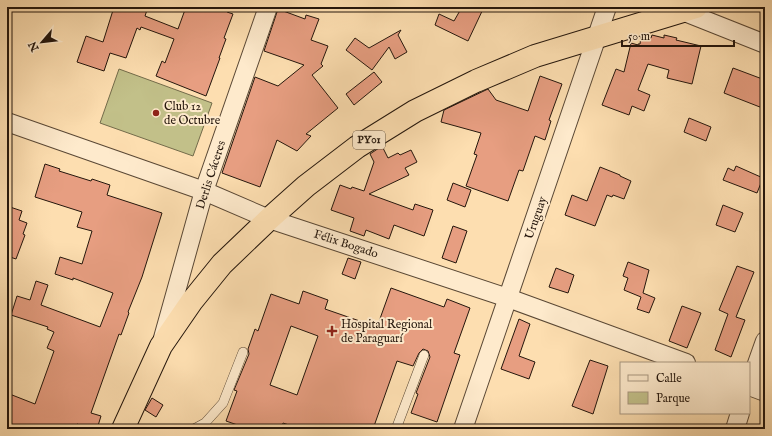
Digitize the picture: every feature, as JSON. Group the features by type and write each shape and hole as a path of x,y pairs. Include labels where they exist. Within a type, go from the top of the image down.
{"highway":[{"name":"PY01","path":"126,428 160,346 192,301 222,264 306,186 357,147 415,111 476,81 535,56 689,9"}],"street":[{"name":"Derlis Cáceres","path":"160,346 204,192 268,7"},
{"name":"Uruguay","path":"463,429 607,7"},
{"path":"689,9 765,44"},
{"name":"Félix Bogado","path":"7,122 204,192 269,219 508,298 683,362"},
{"path":"750,383 765,341"},
{"path":"750,386 765,392"},
{"path":"735,429 740,414"}],"lane":[{"path":"194,429 205,423 223,403 243,352"},
{"path":"396,429 424,355"}],"green space":[{"name":"Club 12 de Octubre","path":"119,69 212,103 193,156 100,123"}],"building":[{"path":"114,7 148,7 145,16 178,29 186,7 229,7 227,12 233,14 224,38 226,39 220,58 206,96 156,76 162,61 165,63 174,39 141,27 140,30 137,28 126,58 110,53 104,71 77,62 86,36 103,42"},
{"path":"462,7 484,7 468,41 435,25 439,14 454,21"},
{"path":"278,9 305,19 306,15 319,19 311,40 328,46 321,64 323,66 312,75 338,108 306,134 311,136 297,151 277,140 260,187 222,173 255,77 278,86 304,65 264,51"},
{"path":"401,30 398,35 407,52 395,59 389,47 372,70 346,50 355,38 369,48"},
{"path":"652,35 664,38 664,35 677,38 676,40 701,46 692,84 667,78 669,70 648,64 638,90 650,95 644,111 632,106 629,115 602,105 616,69 624,72 631,43 638,45 640,44 641,37 651,38"},
{"path":"733,68 765,80 765,109 724,93"},
{"path":"374,72 382,82 354,105 346,94"},
{"path":"540,76 562,84 549,120 551,121 545,140 535,136 523,171 519,170 508,201 466,186 477,155 474,154 481,133 441,122 444,110 488,89 496,100 528,111"},
{"path":"689,118 711,127 706,141 684,132"},
{"path":"382,146 388,158 398,153 400,155 411,150 417,162 405,168 409,175 369,194 413,210 415,204 433,210 424,236 394,225 389,239 366,230 364,236 350,231 354,218 331,210 340,185 351,189 352,187 364,191 374,162 370,154"},
{"path":"45,164 60,169 59,171 110,185 107,195 162,213 142,277 128,312 129,313 121,335 119,334 91,413 101,416 97,429 90,429 77,424 75,429 7,429 7,393 35,404 54,351 47,348 54,332 47,329 48,327 11,315 17,296 30,300 36,281 48,285 41,305 100,327 113,293 73,278 73,280 55,274 60,257 82,264 92,231 77,227 82,212 35,197"},
{"path":"736,166 763,178 757,193 723,180 728,168 734,171"},
{"path":"600,167 631,181 624,199 613,195 612,197 607,195 595,226 565,215 572,195 587,201"},
{"path":"453,183 471,190 465,207 447,200"},
{"path":"723,205 743,213 735,232 716,225"},
{"path":"10,207 22,211 19,220 27,223 23,234 25,235 16,259 7,256 7,214"},
{"path":"453,226 467,231 456,263 442,258"},
{"path":"348,258 361,262 355,279 342,274"},
{"path":"628,262 649,270 643,293 655,298 649,313 637,309 641,297 624,290 628,278 623,276"},
{"path":"737,266 754,272 736,317 745,320 731,357 715,350 728,314 719,310"},
{"path":"556,268 574,275 568,293 549,287"},
{"path":"391,288 444,307 447,299 470,308 454,353 460,355 437,422 411,413 418,394 416,393 430,357 428,351 423,349 419,353 413,366 397,361 373,429 301,429 283,423 281,429 249,429 226,421 237,391 234,390 249,354 248,349 255,329 258,331 271,294 299,304 303,291 328,300 325,309 377,327","holes":["291,326 318,336 297,395 270,385"]},
{"path":"682,306 701,313 687,348 669,341"},
{"path":"519,319 530,324 519,356 535,362 529,379 501,369"},
{"path":"590,360 608,366 593,414 572,406"},
{"path":"152,398 163,405 156,417 145,410"}],"place":[{"name":"Club 12 de Octubre","path":"156,113"},
{"name":"Hospital Regional de Paraguarí","path":"332,331"}]}
